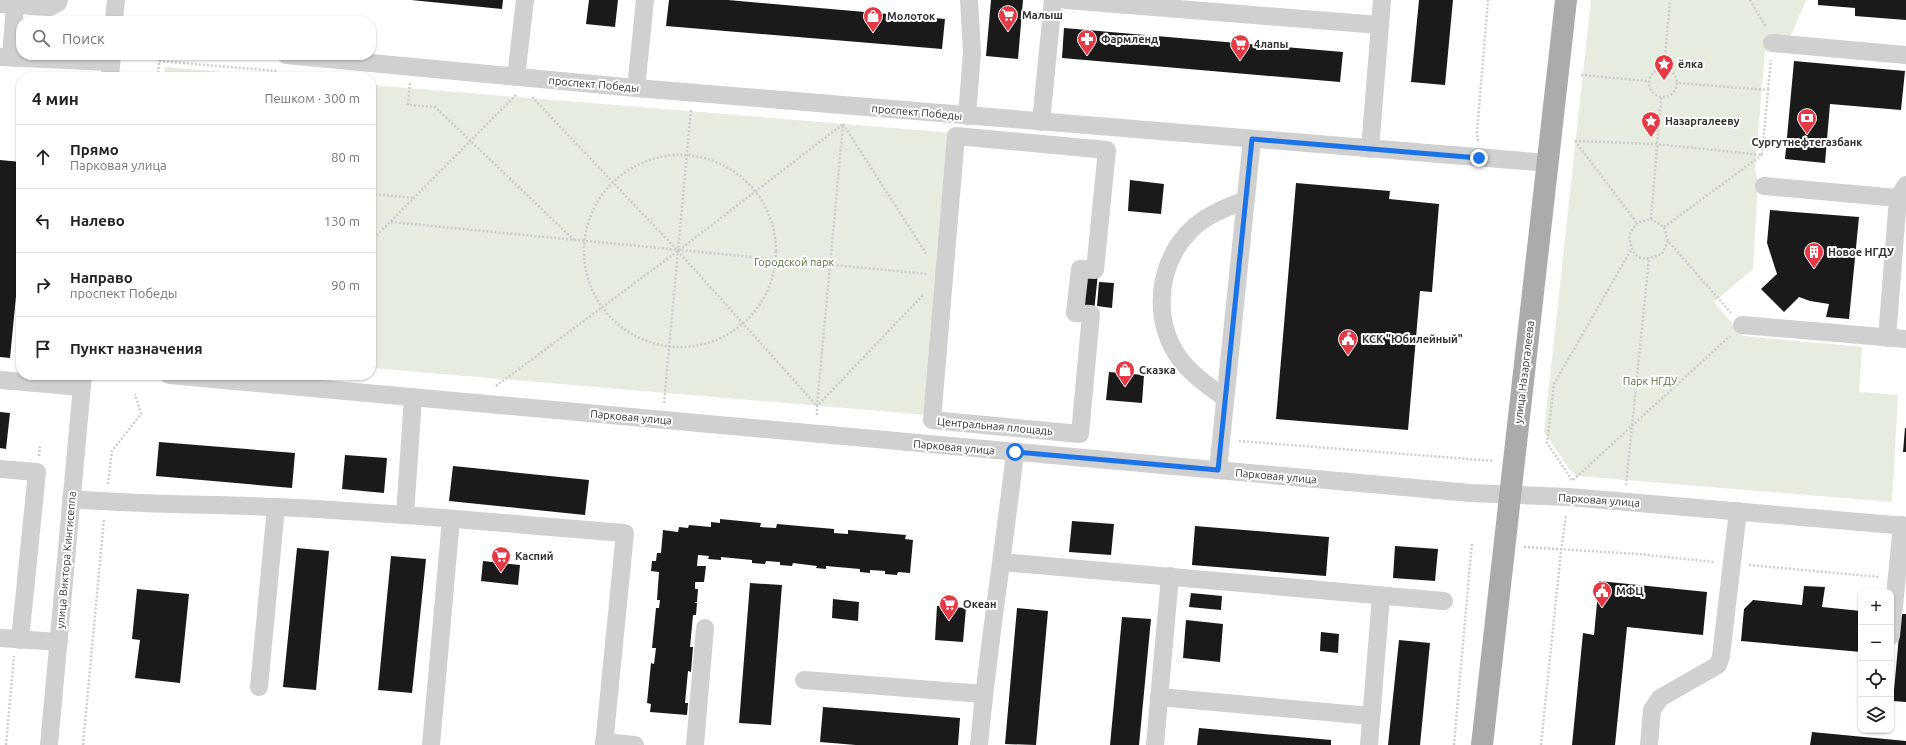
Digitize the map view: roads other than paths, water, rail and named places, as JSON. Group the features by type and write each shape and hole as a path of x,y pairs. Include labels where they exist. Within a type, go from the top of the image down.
{"main road":[{"name":"улица Назаргалеева","path":"1482,745 1503,546 1549,163 1566,0"}],"street":[{"path":"16,58 5,57 7,5 50,7 58,3 59,0"},
{"path":"114,16 116,0"},
{"path":"518,84 525,0"},
{"path":"636,88 645,0"},
{"path":"967,116 972,53 969,0"},
{"path":"1041,122 1053,0"},
{"path":"1066,0 1379,25"},
{"path":"1370,149 1382,0"},
{"path":"1772,43 1906,55"},
{"path":"45,60 111,65"},
{"name":"проспект Победы","path":"282,63 518,84 636,88 1549,163"},
{"name":"Центральная площадь","path":"956,136 1107,150 1095,270 1080,269 1075,312 1091,314 1080,434 932,420 956,136"},
{"path":"1218,470 1252,139"},
{"path":"1764,186 1902,192 1887,338"},
{"path":"1226,398 1184,365 1173,350 1166,333 1163,317 1163,282 1168,263 1177,247 1188,233 1202,221 1219,211 1246,200"},
{"path":"1742,325 1906,339"},
{"path":"0,380 82,381"},
{"name":"Парковая улица","path":"224,380 1470,493 1569,497 1904,525"},
{"name":"улица Виктора Кингисеппа","path":"49,745 82,381"},
{"path":"405,515 413,397"},
{"path":"979,745 994,612 1002,562 1015,452"},
{"path":"0,469 37,472 20,640"},
{"path":"71,499 106,502 276,507 405,515 625,533 604,744 635,745"},
{"path":"259,687 276,507"},
{"path":"1649,745 1652,710 1660,698 1718,665 1721,656 1738,511"},
{"path":"432,745 451,519"},
{"path":"1892,625 1904,525"},
{"path":"1002,562 1444,601"},
{"path":"1155,745 1170,576"},
{"path":"1369,745 1381,596"},
{"path":"695,745 705,628"},
{"path":"0,638 59,642"},
{"path":"804,680 984,694"},
{"path":"1159,697 1371,716"}],"place":[{"name":"Малыш","path":"1008,32"},
{"name":"Молоток","path":"873,33"},
{"name":"Фармленд","path":"1087,56"},
{"name":"4лапы","path":"1240,61"},
{"name":"ёлка","path":"1664,81"},
{"name":"Сургутнефтегазбанк","path":"1807,135"},
{"name":"Назаргалееву","path":"1651,138"},
{"name":"Новое НГДУ","path":"1814,269"},
{"name":"КСК \"Юбилейный\"","path":"1348,356"},
{"name":"Сказка","path":"1125,387"},
{"name":"Каспий","path":"501,573"},
{"name":"МФЦ","path":"1602,608"},
{"name":"Океан","path":"949,621"}],"park label":[{"name":"Городской парк","path":"794,262"},
{"name":"Парк НГДУ","path":"1650,381"}]}
